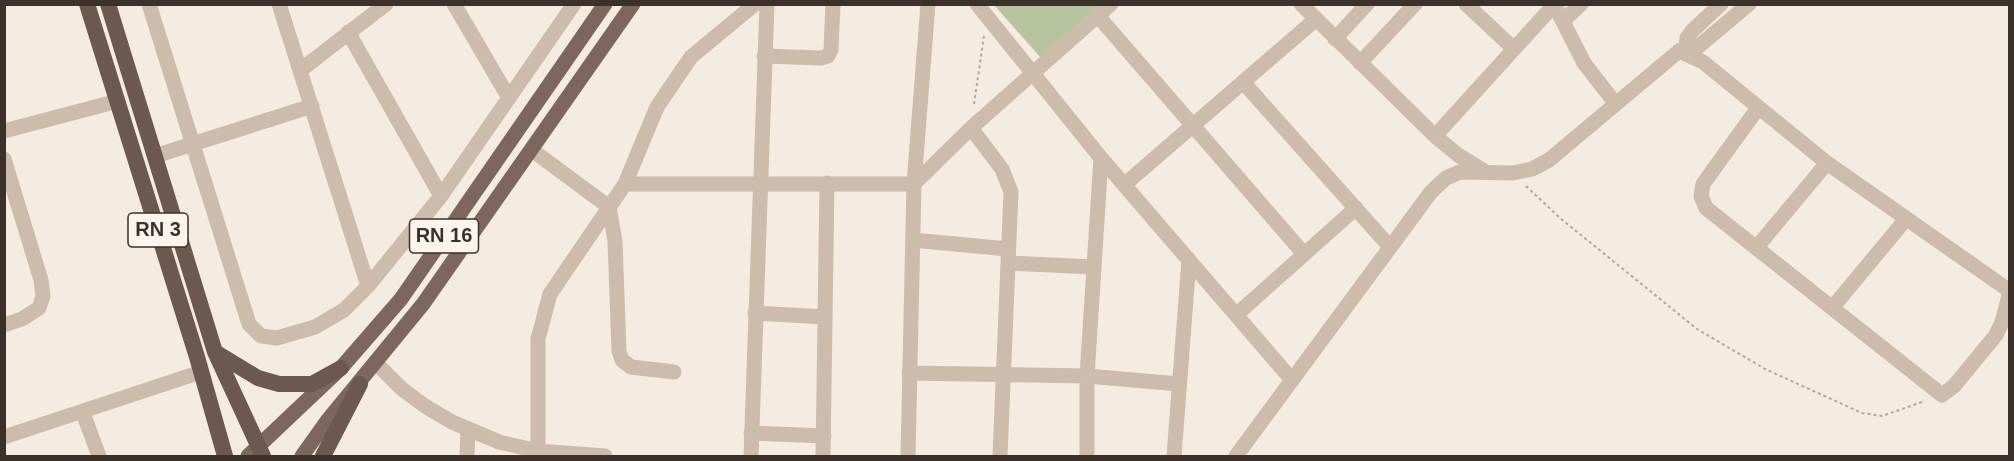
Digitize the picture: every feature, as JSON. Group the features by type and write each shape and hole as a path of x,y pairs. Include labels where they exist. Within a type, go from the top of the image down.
{"highway":[{"name":"RN 3","path":"87,4 225,456"},
{"name":"RN 3","path":"108,4 215,352 256,453"},
{"path":"215,352 258,378 279,384 312,384 341,368"},
{"path":"322,456 360,384"}],"main road":[{"name":"RN 16","path":"256,453 341,368 400,299 605,4"},
{"name":"RN 16","path":"302,456 327,421 377,364 423,304 633,4"}],"street":[{"path":"149,4 249,324 261,336 277,338 315,327 344,310 368,286 441,196 574,4"},
{"path":"279,4 302,69 368,286"},
{"path":"454,4 509,98"},
{"path":"538,454 538,339 550,294 625,184 657,107 691,57 755,4"},
{"path":"751,456 758,182 767,4"},
{"path":"764,56 821,58 828,56 831,50 833,4"},
{"path":"908,456 914,184 928,4"},
{"path":"625,184 758,182 914,184 971,128 1111,4"},
{"path":"1301,4 1436,136 1458,155 1484,171"},
{"path":"1335,39 1367,4"},
{"path":"1360,63 1415,4"},
{"path":"1466,4 1514,49"},
{"path":"1563,21 1581,4"},
{"path":"1683,50 1693,30 1721,4"},
{"path":"1236,456 1431,192 1446,178 1460,172 1514,173 1532,169 1549,160 1615,103 1683,50 1699,46 1749,4"},
{"path":"1436,136 1554,5 1584,63 1615,103"},
{"path":"302,69 380,6"},
{"path":"981,10 1101,158 1292,380"},
{"path":"1098,16 1304,254"},
{"path":"1124,185 1316,20"},
{"path":"348,32 441,196"},
{"path":"1683,50 1703,62 1827,163 2010,292 1996,336 1954,386 1942,395 1706,208 1701,196 1703,184 1758,108"},
{"path":"1243,82 1390,247"},
{"path":"4,131 118,100"},
{"path":"155,156 193,142 312,106"},
{"path":"971,128 1009,182 1000,456"},
{"path":"532,150 609,207 615,241 619,351 622,360 631,367 674,372"},
{"path":"1087,456 1087,376 1101,158"},
{"path":"4,159 41,280 43,296 39,308 22,319 4,325"},
{"path":"1756,248 1827,163"},
{"path":"823,456 827,183"},
{"path":"1236,315 1356,208"},
{"path":"1832,308 1906,219"},
{"path":"913,240 1008,256 1094,267"},
{"path":"1174,456 1189,260"},
{"path":"755,313 825,317"},
{"path":"377,364 402,389 425,406 468,429 499,442 538,454 605,456"},
{"path":"4,437 83,413 201,372"},
{"path":"909,373 1087,376 1179,384"},
{"path":"83,413 99,456"},
{"path":"467,456 468,429"},
{"path":"751,433 824,436"}],"path":[{"path":"971,128 981,10"},
{"path":"1514,173 1560,218 1697,329 1765,369 1862,413 1882,416 1942,395"}],"green space":[{"path":"994,5 1103,5 1041,58"}]}
